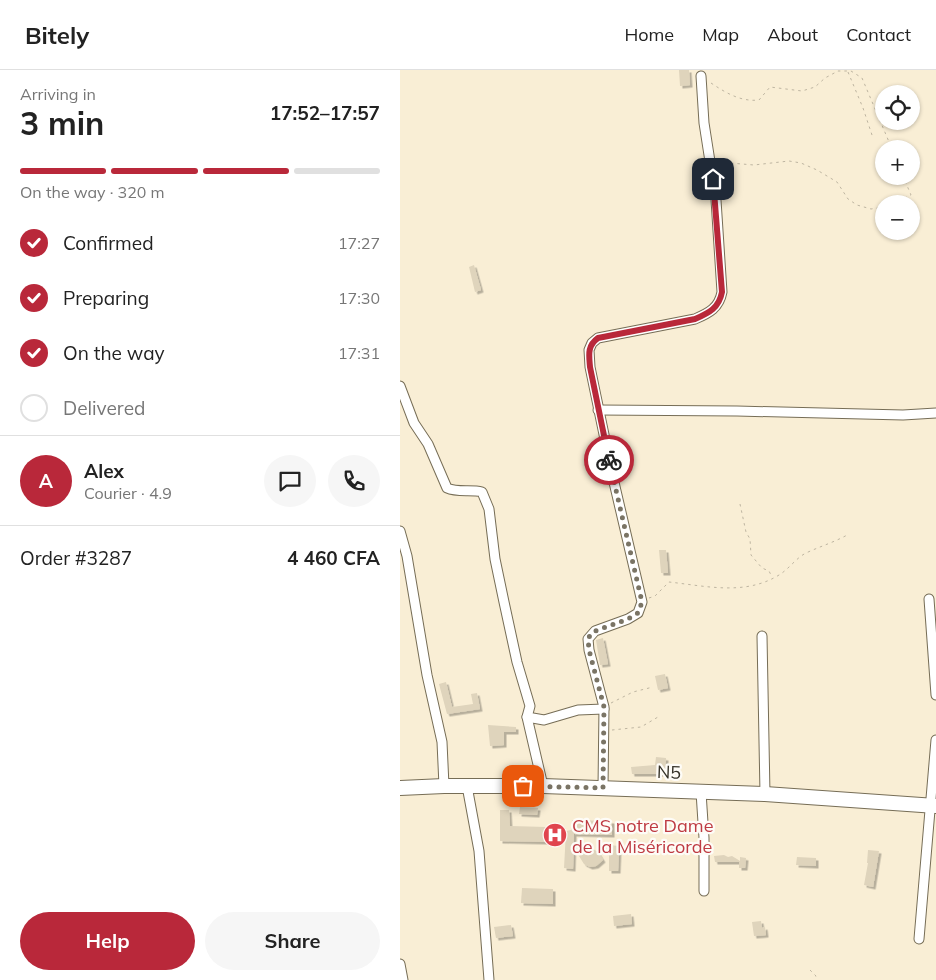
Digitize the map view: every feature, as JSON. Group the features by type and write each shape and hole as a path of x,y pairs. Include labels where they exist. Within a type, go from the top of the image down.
{"main road":[{"name":"N5","path":"400,788 444,786 603,788 765,794 933,806"}],"street":[{"path":"603,788 604,708 589,650 588,638 595,631 628,619 638,613 642,602 598,410 589,354 590,346 598,338 695,319 708,313 719,304 722,292 716,200 704,123 701,76"},
{"path":"400,386 414,424 428,444 447,488 482,492 489,509 495,559 530,706 527,717 543,786"},
{"path":"598,410 903,415 936,413"},
{"path":"400,531 407,556 427,675 442,742 444,786"},
{"path":"929,599 936,695"},
{"path":"762,636 765,794"},
{"path":"527,717 544,720 578,710 604,708"},
{"path":"919,938 933,806 936,740"},
{"path":"467,786 479,851 489,980"},
{"path":"701,792 704,838 704,891"},
{"path":"400,964 403,980"}],"path":[{"path":"701,76 722,90 748,101 759,100 770,87 802,91 815,87 825,78 838,71 847,71 862,78 888,140"},
{"path":"847,71 863,108 873,138"},
{"path":"710,161 754,165 789,161 802,163 837,182 848,199 857,205 875,208"},
{"path":"740,504 746,532 750,540 751,555 762,568 769,570 772,578"},
{"path":"642,602 655,596 669,582 737,589 772,578 779,575 804,553 836,542 849,534"},
{"path":"604,708 633,692 653,687"},
{"path":"604,732 641,727 658,717"},
{"path":"810,970 816,976 815,980"}],"building":[{"path":"679,70 689,70 690,85 680,86"},
{"path":"474,265 481,290 475,292 469,267"},
{"path":"659,550 666,550 668,573 661,573"},
{"path":"603,638 608,664 600,665 596,640"},
{"path":"665,674 668,688 658,690 655,676"},
{"path":"446,682 452,707 473,704 471,694 477,693 480,709 447,714 439,684"},
{"path":"488,725 516,727 516,732 504,732 504,745 490,746"},
{"path":"656,757 666,758 665,774 632,774 631,767 655,765"},
{"path":"520,807 538,808 537,815 519,814"},
{"path":"500,810 509,810 510,826 547,827 547,842 500,841"},
{"path":"572,820 612,821 612,835 574,834 573,869 564,868 566,831 571,830"},
{"path":"609,845 619,846 618,871 609,871"},
{"path":"593,849 598,852 603,860 596,866 590,867 584,864 579,856 586,850"},
{"path":"868,850 879,851 873,887 864,885"},
{"path":"714,856 732,856 740,861 740,857 746,858 745,868 739,868 739,862 715,862"},
{"path":"797,857 816,858 816,866 796,865"},
{"path":"522,888 553,889 553,904 521,903"},
{"path":"631,914 632,924 614,926 613,916"},
{"path":"761,921 762,928 765,927 766,935 754,936 752,922"},
{"path":"511,925 513,936 496,938 494,927"}],"way so far":[{"path":"523,786 603,788 604,707 598,689 588,638 595,631 628,619 638,613 642,602 609,460"}],"place":[{"name":"CMS notre Dame de la Miséricorde","path":"555,835"}],"route":[{"path":"609,460 590,367 590,346 598,338 695,319 708,313 719,304 722,292 713,179"}]}
